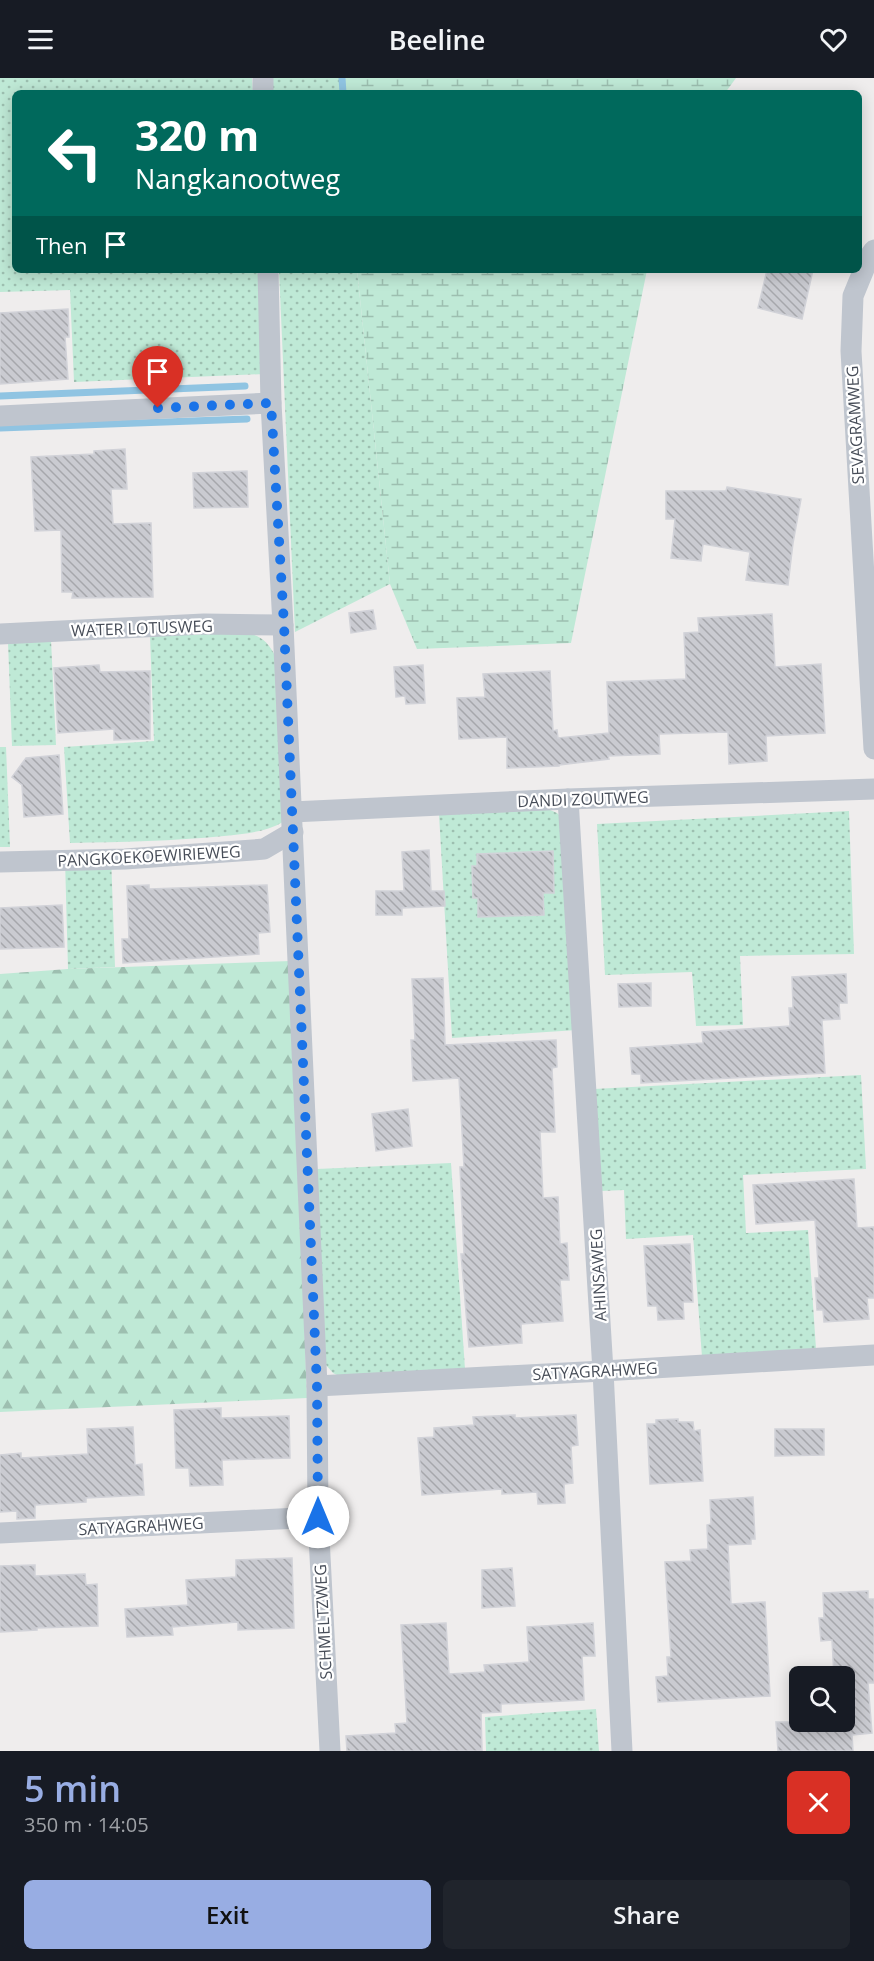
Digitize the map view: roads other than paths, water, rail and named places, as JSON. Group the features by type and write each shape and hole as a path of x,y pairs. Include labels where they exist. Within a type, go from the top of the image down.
{"street":[{"name":"SEVAGRAMWEG","path":"874,250 853,296 851,351 874,749"},
{"name":"SCHMELTZWEG","path":"268,273 271,403 284,625 317,1386 318,1517 330,1751"},
{"path":"0,416 271,403"},
{"name":"WATER LOTUSWEG","path":"0,634 204,624 284,625"},
{"name":"DANDI ZOUTWEG","path":"292,822 568,799 874,789"},
{"name":"AHINSAWEG","path":"568,799 603,1371 622,1751"},
{"name":"PANGKOEKOEWIRIEWEG","path":"0,862 125,859 264,849 292,822"},
{"name":"SATYAGRAHWEG","path":"317,1386 874,1355"},
{"name":"SATYAGRAHWEG","path":"0,1533 318,1517"}],"waterway":[{"path":"342,78 343,90"},
{"path":"0,396 245,386"},
{"path":"0,428 247,419"}]}
